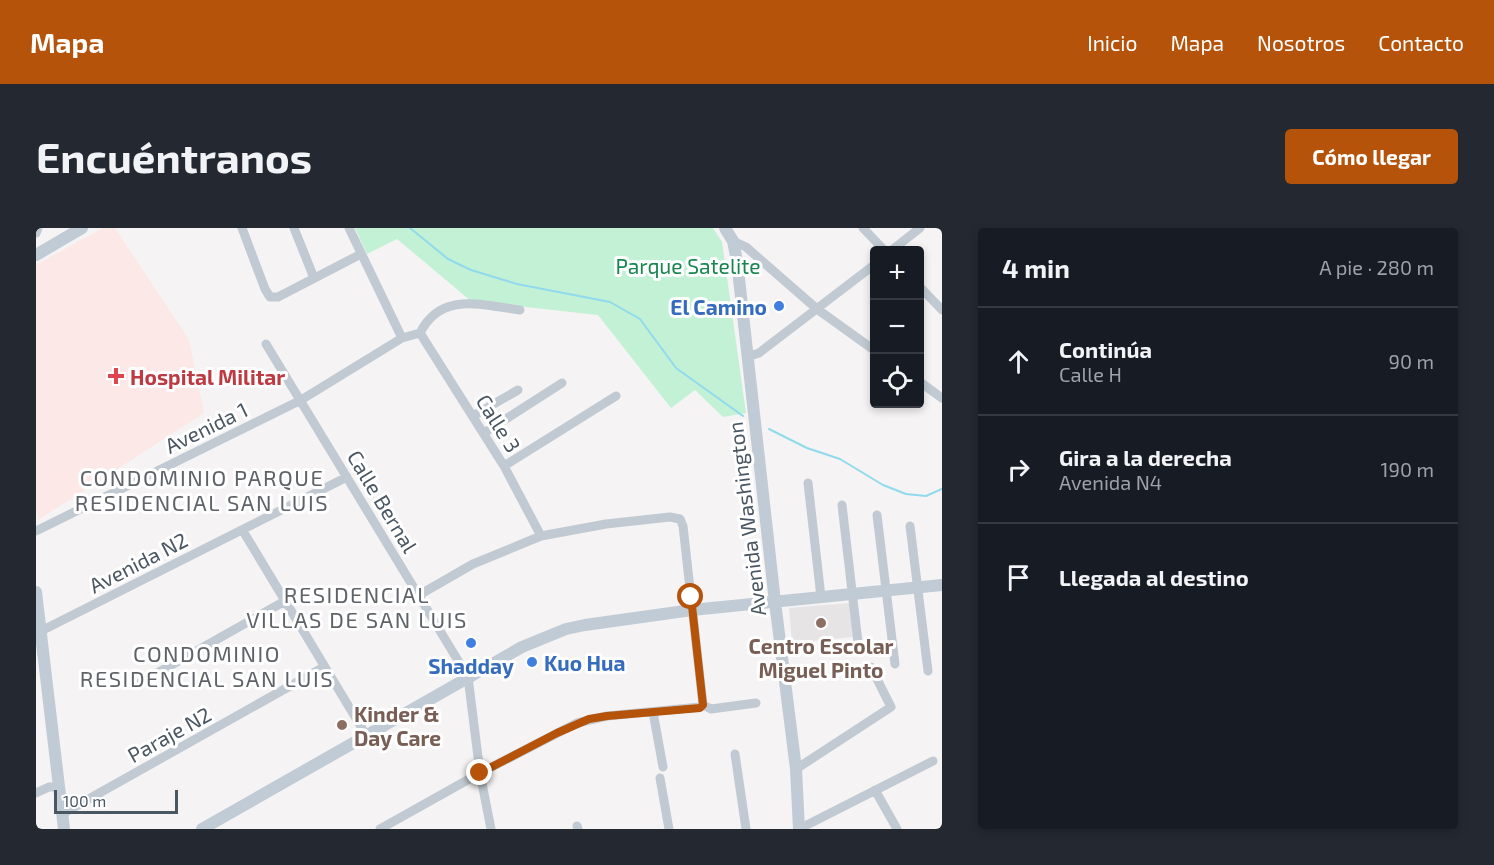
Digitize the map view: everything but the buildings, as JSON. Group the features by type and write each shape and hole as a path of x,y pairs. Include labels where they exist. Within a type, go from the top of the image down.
{"street":[{"path":"36,233 38,228"},
{"path":"36,255 82,228"},
{"path":"242,228 270,297 278,297 361,254"},
{"path":"294,228 315,278"},
{"path":"349,228 402,338"},
{"path":"725,228 733,241 746,247 817,309 870,347"},
{"path":"863,228 880,246"},
{"path":"897,246 921,228"},
{"name":"Avenida Washington","path":"733,241 796,769 799,829"},
{"path":"747,357 759,353 870,268"},
{"path":"924,291 942,310"},
{"path":"420,333 427,319 450,306 466,303 520,310"},
{"name":"Avenida 1","path":"36,531 301,400 402,338 420,333"},
{"name":"Calle 3","path":"420,333 504,466 541,536"},
{"name":"Calle Bernal","path":"266,344 468,677"},
{"path":"484,433 562,383"},
{"path":"924,385 942,398"},
{"path":"473,416 518,390"},
{"path":"504,466 616,396"},
{"name":"Avenida N2","path":"41,631 347,477"},
{"path":"808,483 821,597"},
{"path":"842,505 859,651"},
{"path":"877,515 895,664"},
{"path":"419,595 473,564 541,536 606,524 670,517 680,519 683,526 703,705"},
{"path":"910,526 928,670"},
{"path":"243,531 366,735"},
{"path":"202,829 522,647 566,629 692,610 942,585"},
{"path":"36,592 64,829"},
{"path":"136,685 285,601"},
{"name":"Paraje N2","path":"62,814 324,667"},
{"path":"796,769 891,707 871,667"},
{"path":"468,677 480,773 491,829"},
{"path":"703,705 711,709 756,703"},
{"path":"380,829 480,773 583,721 607,716 700,708 703,705"},
{"path":"653,712 663,766"},
{"path":"735,754 746,829"},
{"path":"799,829 933,761"},
{"path":"660,778 669,829"},
{"path":"36,793 49,787 59,787"},
{"path":"875,790 897,829"}],"shaded area":[{"name":"Hospital Militar","path":"103,228 115,228 189,340 204,413 38,520 36,511 36,265"},
{"name":"Centro Escolar Miguel Pinto","path":"850,603 853,637 792,643 789,608"}],"green space":[{"name":"Parque Satelite","path":"355,228 713,228 722,242 746,413 723,417 695,390 671,408 598,315 471,301 397,239 367,254"}],"waterway":[{"path":"410,228 448,259 471,270 517,284 610,302 640,319 676,368 743,416"},
{"path":"769,429 807,448 840,459 883,485 906,494 926,496 942,489"}],"place":[{"name":"El Camino","path":"779,306"},
{"name":"Hospital Militar","path":"116,376"},
{"name":"Centro Escolar Miguel Pinto","path":"821,623"},
{"name":"Shadday","path":"471,643"},
{"name":"Kuo Hua","path":"532,662"},
{"name":"Kinder & Day Care","path":"342,725"}],"district":[{"name":"CONDOMINIO PARQUE RESIDENCIAL SAN LUIS","path":"202,490"},
{"name":"RESIDENCIAL VILLAS DE SAN LUIS","path":"357,606"},
{"name":"CONDOMINIO RESIDENCIAL SAN LUIS","path":"207,666"}],"route":[{"path":"480,773 589,719 700,708 703,701 691,597"}]}
